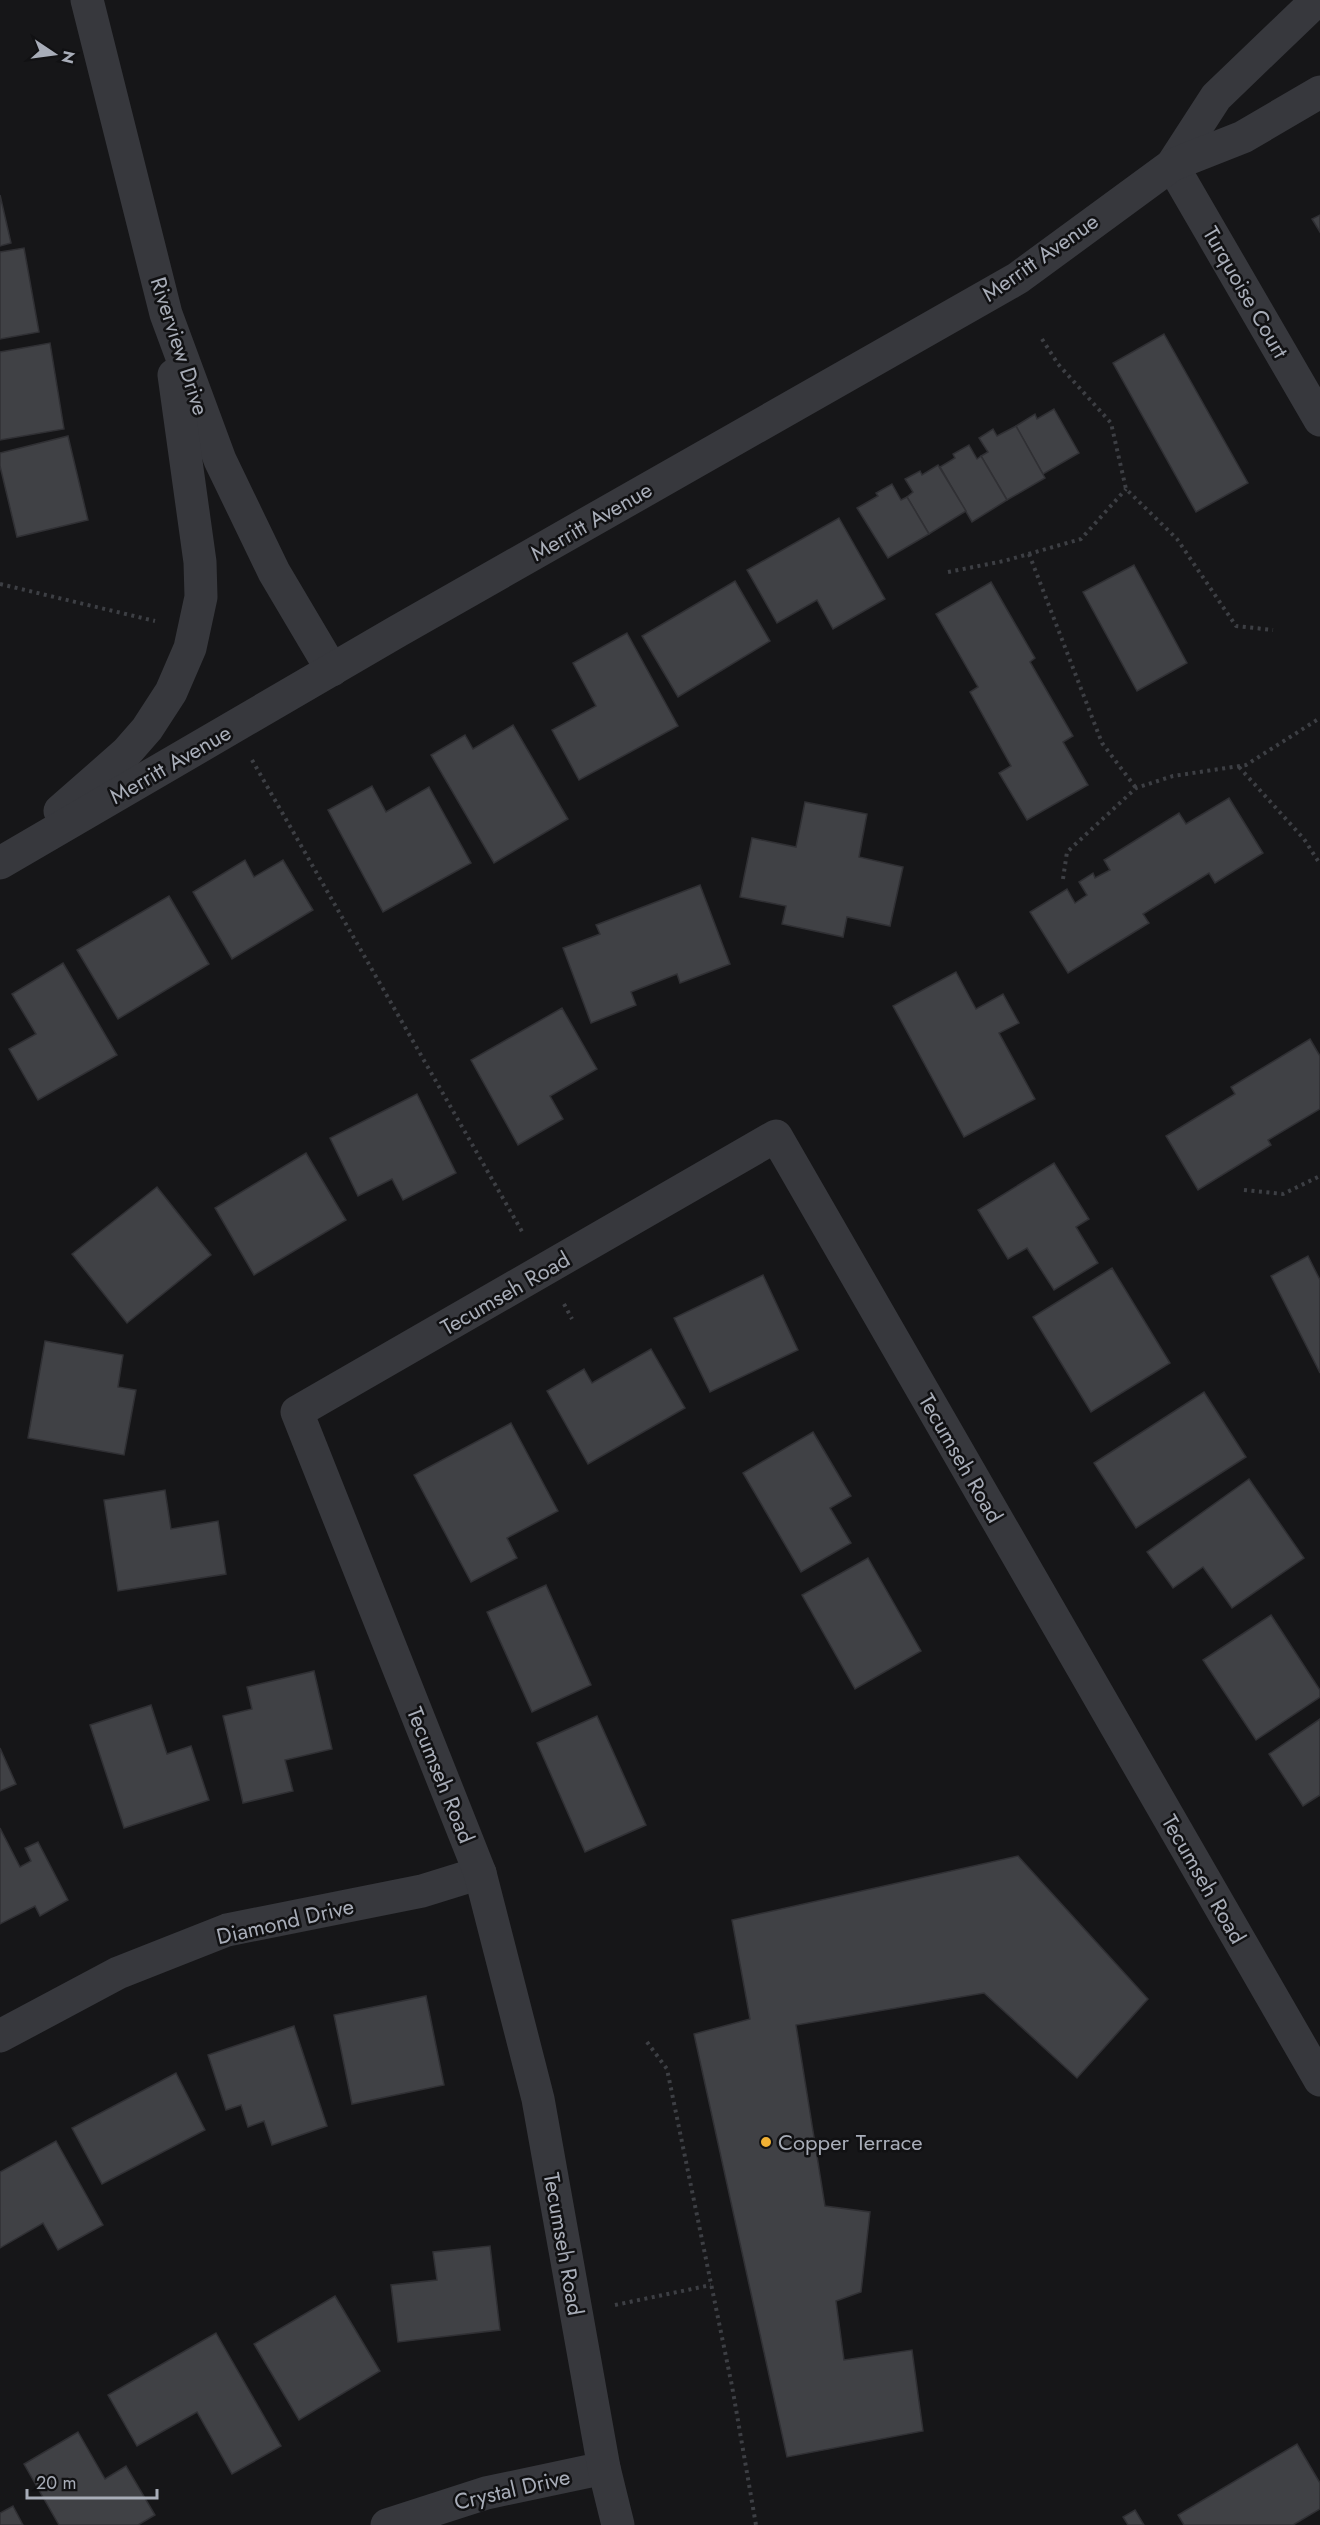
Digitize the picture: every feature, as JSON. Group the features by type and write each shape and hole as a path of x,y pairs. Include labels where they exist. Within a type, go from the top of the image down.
{"street":[{"name":"Riverview Drive","path":"87,0 166,314 220,460 274,572 333,670"},
{"name":"Merritt Avenue","path":"1172,165 1216,97 1317,0"},
{"name":"Merritt Avenue","path":"10,857 1018,278 1172,165 1244,137 1320,92"},
{"name":"Turquoise Court","path":"1172,165 1320,420"},
{"path":"10,857 126,753 147,729 171,692 190,648 201,597 201,562 166,314"},
{"name":"Tecumseh Road","path":"618,2525 604,2468 538,2098 480,1873 297,1412 776,1136 1320,2080"},
{"name":"Diamond Drive","path":"0,2036 118,1973 227,1930 422,1891 480,1873"},
{"name":"Crystal Drive","path":"387,2525 486,2493 604,2468"}],"path":[{"path":"1042,339 1058,364 1111,423 1126,489 1177,539 1236,626 1273,630"},
{"path":"948,572 1029,554 1081,539 1126,489"},
{"path":"1029,554 1102,743 1136,788"},
{"path":"0,584 167,624 181,629 190,648"},
{"path":"1063,879 1067,852 1136,788 1173,776 1246,765 1320,718"},
{"path":"233,728 572,1318"},
{"path":"1239,766 1304,839 1320,864"},
{"path":"1244,1190 1283,1194 1320,1176"},
{"path":"647,2042 667,2069 752,2491 756,2525"},
{"path":"576,2313 711,2285"}],"building":[{"path":"0,195 11,243 0,246"},
{"path":"1320,215 1320,232 1312,219"},
{"path":"24,248 39,332 0,339 0,252"},
{"path":"1164,334 1248,483 1196,512 1113,363"},
{"path":"50,343 64,429 0,440 0,352"},
{"path":"1054,409 1079,453 1043,474 1016,426 1035,414 1037,419"},
{"path":"1016,426 1045,478 1007,500 981,456 988,452 979,438 993,429 997,436"},
{"path":"68,436 88,520 17,537 0,466 0,453"},
{"path":"969,445 977,459 981,456 1007,500 972,522 940,467 955,458 953,454"},
{"path":"938,465 966,511 929,534 907,497 913,492 905,479 920,471 922,475"},
{"path":"892,484 901,500 907,497 929,534 888,558 857,508 878,496 876,493"},
{"path":"839,518 885,599 833,629 817,600 777,623 747,570"},
{"path":"1134,565 1187,663 1137,691 1083,592"},
{"path":"735,581 770,641 678,697 642,636"},
{"path":"991,582 1035,658 1030,662 1073,736 1063,742 1088,785 1027,820 999,773 1011,766 970,692 978,687 936,614"},
{"path":"627,633 678,726 579,780 552,730 596,706 573,663"},
{"path":"513,725 568,819 494,863 431,755 465,735 473,749"},
{"path":"372,786 386,812 429,787 471,863 383,912 328,810"},
{"path":"1229,798 1263,853 1215,883 1209,873 1143,914 1149,923 1068,973 1030,912 1067,889 1075,903 1087,895 1079,882 1093,873 1095,878 1110,870 1104,860 1179,813 1186,824"},
{"path":"805,802 867,814 859,857 903,867 890,926 847,917 843,937 782,924 786,906 740,897 752,838 796,847"},
{"path":"245,860 254,877 283,860 313,910 232,959 193,892"},
{"path":"700,885 730,964 680,983 677,974 631,992 636,1005 591,1023 563,948 600,934 596,925"},
{"path":"169,896 209,964 118,1019 77,950"},
{"path":"63,963 117,1055 38,1100 9,1049 36,1034 12,994"},
{"path":"956,972 976,1009 1003,994 1019,1023 999,1033 1035,1099 964,1137 893,1006"},
{"path":"562,1008 597,1069 550,1096 563,1119 518,1145 471,1060"},
{"path":"1310,1039 1320,1056 1320,1109 1268,1140 1271,1145 1198,1190 1166,1136 1235,1094 1231,1087"},
{"path":"417,1094 456,1173 403,1200 392,1179 358,1196 330,1138"},
{"path":"306,1153 346,1220 254,1275 215,1208"},
{"path":"1054,1163 1089,1219 1076,1227 1098,1263 1054,1290 1027,1248 1008,1259 978,1210"},
{"path":"157,1187 211,1255 127,1323 72,1254"},
{"path":"1308,1256 1320,1280 1320,1373 1271,1276"},
{"path":"1112,1268 1170,1363 1091,1412 1033,1317"},
{"path":"763,1275 798,1350 710,1392 674,1318"},
{"path":"45,1341 123,1355 118,1387 136,1390 124,1455 28,1438"},
{"path":"651,1349 685,1408 588,1464 547,1391 584,1369 592,1383"},
{"path":"1204,1392 1246,1457 1136,1528 1094,1463"},
{"path":"511,1423 558,1511 507,1538 517,1558 471,1582 414,1475"},
{"path":"813,1432 851,1496 830,1508 851,1543 801,1572 743,1473"},
{"path":"1249,1479 1304,1558 1232,1608 1203,1567 1173,1588 1147,1552"},
{"path":"165,1490 171,1529 218,1521 226,1574 118,1591 104,1500"},
{"path":"868,1558 921,1651 855,1689 802,1595"},
{"path":"546,1585 591,1685 532,1712 487,1612"},
{"path":"1271,1615 1320,1690 1320,1697 1256,1740 1203,1660"},
{"path":"314,1671 332,1749 285,1760 293,1791 243,1803 223,1716 252,1709 247,1687"},
{"path":"151,1705 167,1754 191,1746 209,1800 124,1828 90,1725"},
{"path":"597,1716 646,1825 585,1852 537,1743"},
{"path":"1320,1719 1320,1795 1303,1806 1269,1754"},
{"path":"0,1748 16,1784 0,1791"},
{"path":"0,1828 20,1867 31,1861 25,1848 38,1842 68,1900 40,1916 35,1906 0,1924"},
{"name":"Copper Terrace","path":"1018,1856 1148,1999 1077,2078 984,1993 796,2025 825,2206 870,2212 861,2292 836,2301 844,2360 912,2350 923,2431 787,2457 694,2034 750,2019 732,1920"},
{"path":"426,1996 444,2085 352,2104 334,2015"},
{"path":"294,2026 327,2126 272,2145 264,2121 248,2127 241,2105 226,2110 208,2055"},
{"path":"176,2073 205,2130 102,2184 72,2128"},
{"path":"56,2141 103,2225 58,2250 43,2223 0,2248 0,2172"},
{"path":"490,2246 500,2330 398,2342 391,2285 437,2280 433,2252"},
{"path":"335,2296 380,2371 299,2420 254,2344"},
{"path":"216,2333 281,2446 232,2474 197,2412 137,2446 108,2395"},
{"path":"78,2432 105,2479 126,2466 155,2515 138,2525 59,2525 24,2464"},
{"path":"1297,2444 1320,2483 1320,2509 1293,2525 1184,2525 1178,2515"},
{"path":"13,2506 23,2525 0,2525 0,2513"},
{"path":"1135,2510 1144,2525 1128,2525 1123,2517"}],"place":[{"name":"Copper Terrace","path":"766,2142"}]}
